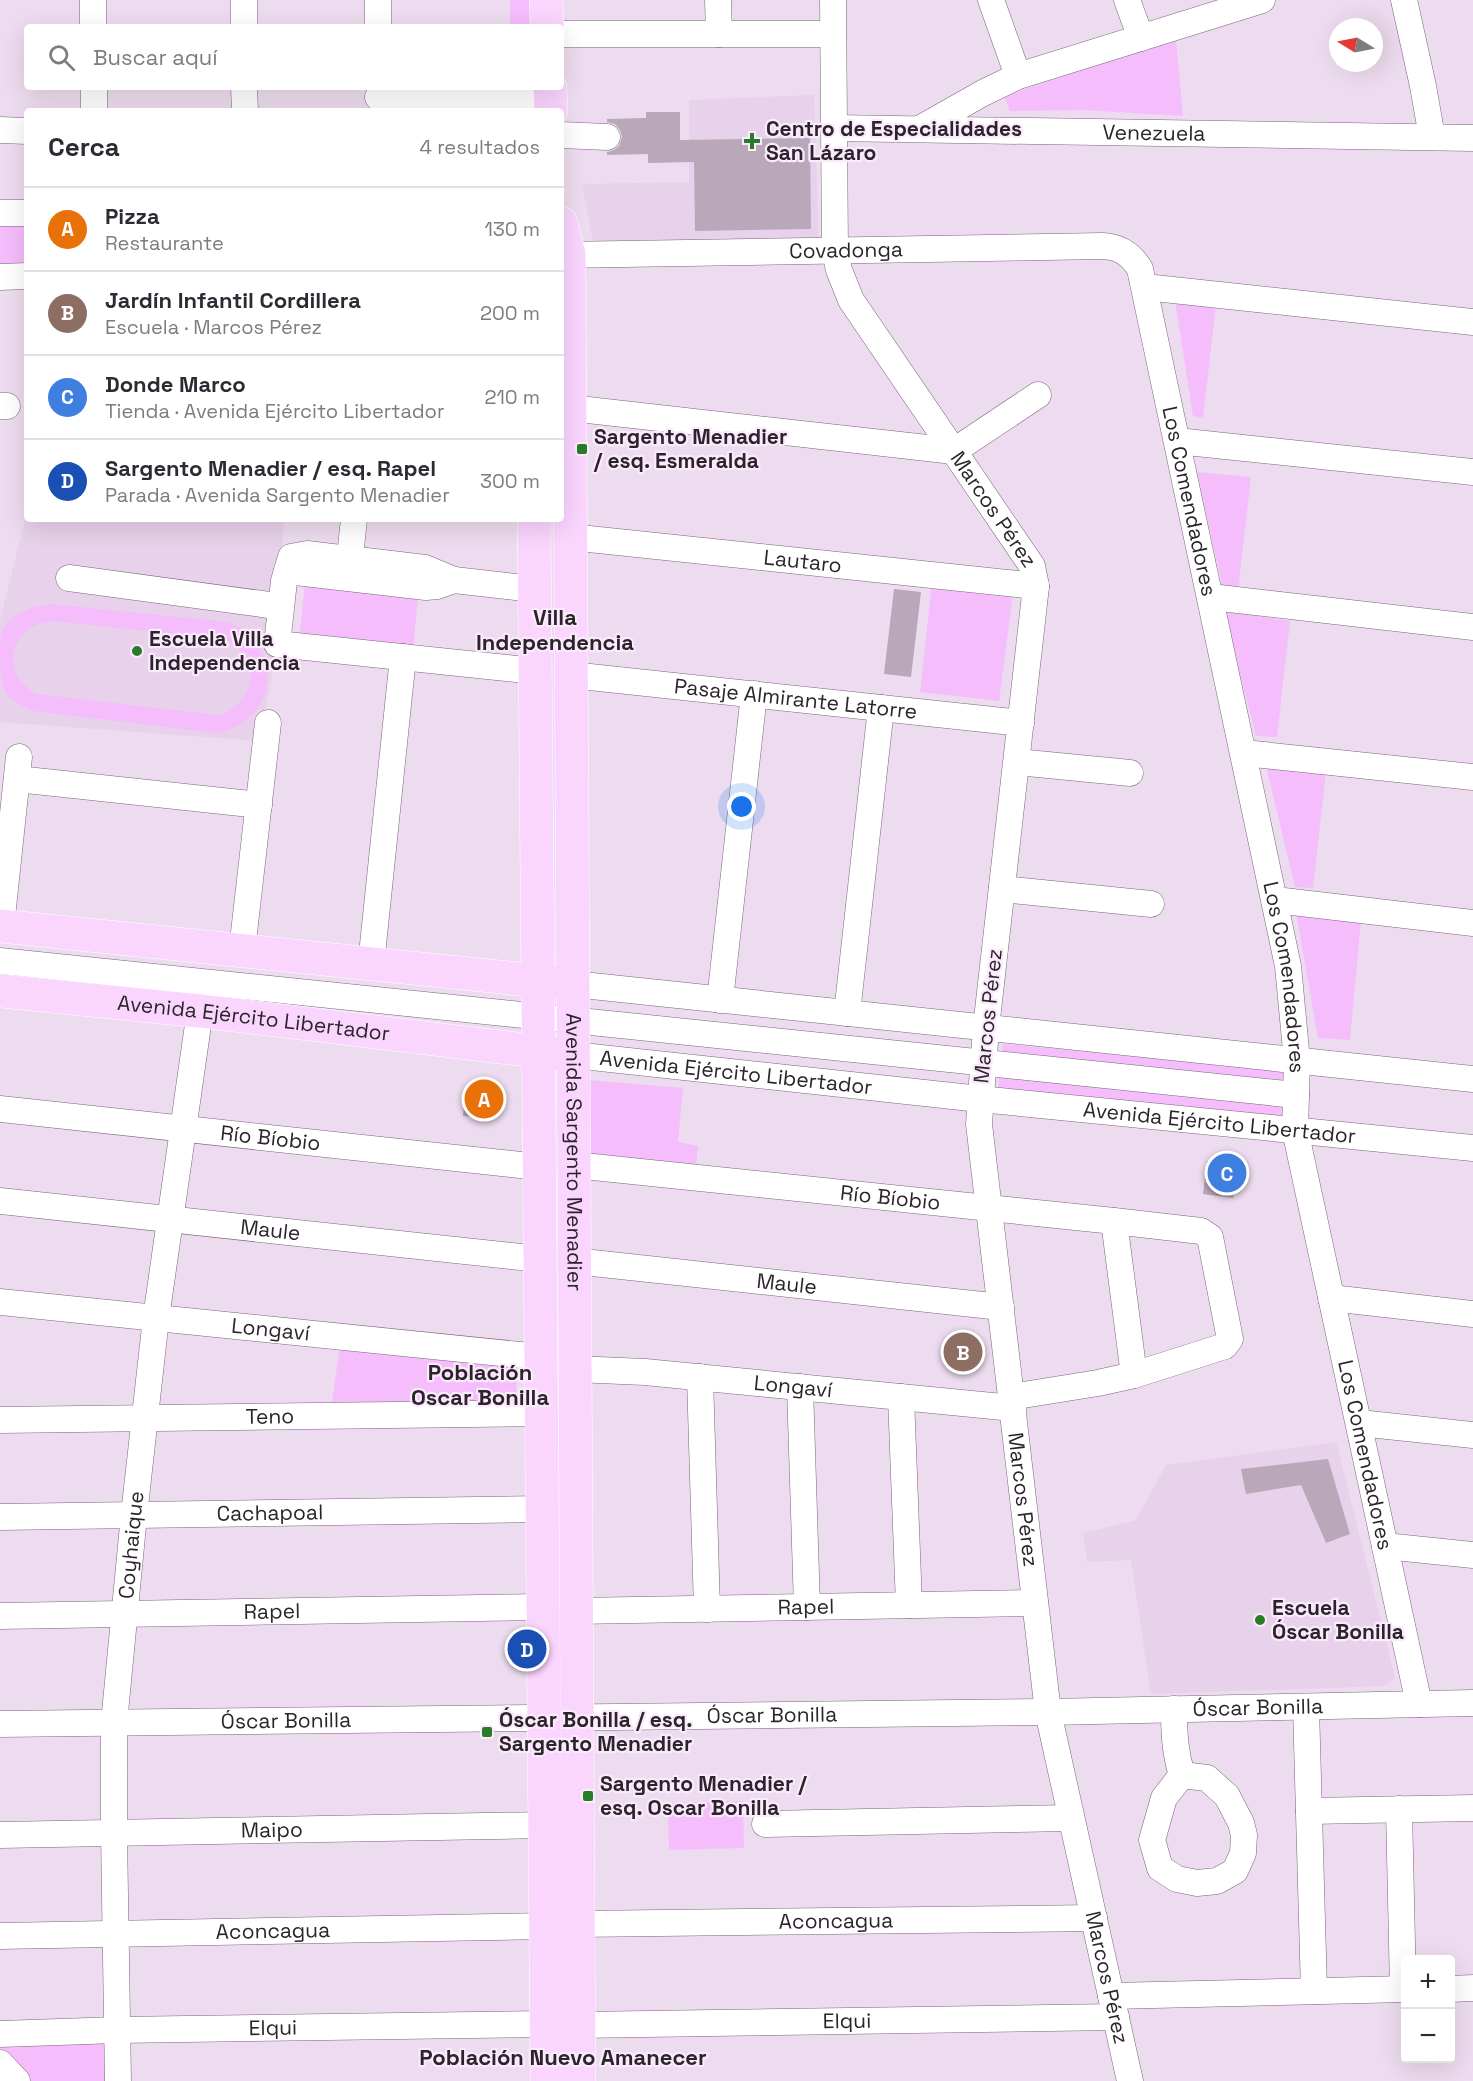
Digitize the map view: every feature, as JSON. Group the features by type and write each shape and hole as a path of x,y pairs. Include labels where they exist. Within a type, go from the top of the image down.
{"main road":[{"path":"546,0 547,24"},
{"name":"Avenida Sargento Menadier","path":"565,254 570,408 579,2081"},
{"name":"Avenida Sargento Menadier","path":"534,522 547,2081"},
{"path":"1,926 573,984"},
{"name":"Avenida Ejército Libertador","path":"0,991 200,1011 573,1055"}],"street":[{"path":"93,0 93,24"},
{"path":"244,0 244,24"},
{"path":"378,0 378,24"},
{"path":"718,0 718,34"},
{"name":"Marcos Pérez","path":"833,0 835,250 842,280 851,300 1032,566 1036,586 986,1028 979,1124 1048,1712 1130,2081"},
{"path":"992,0 1018,76"},
{"path":"1127,0 1141,38"},
{"path":"920,128 1018,76 1262,0"},
{"path":"1404,0 1432,137"},
{"path":"564,34 833,34"},
{"path":"94,90 94,108"},
{"path":"244,90 245,108"},
{"path":"378,98 551,99"},
{"name":"Venezuela","path":"834,128 1473,138"},
{"path":"0,130 24,130"},
{"path":"564,135 607,136"},
{"path":"0,213 24,213"},
{"name":"Covadonga","path":"565,254 1103,246 1112,247 1130,256"},
{"name":"Los Comendadores","path":"1130,256 1140,269 1145,287 1275,900 1288,966 1297,1061 1295,1130 1419,1704"},
{"path":"0,277 24,276"},
{"path":"1145,287 1473,321"},
{"path":"570,408 954,452 1038,395"},
{"path":"1178,441 1473,472"},
{"path":"348,569 354,522"},
{"name":"Lautaro","path":"570,537 1036,586"},
{"path":"534,589 454,580 425,568 348,569 307,554 291,557 280,604 277,644 535,671"},
{"path":"69,578 270,605 280,604"},
{"path":"1211,597 1473,627"},
{"path":"371,964 404,657"},
{"name":"Pasaje Almirante Latorre","path":"571,675 1021,723"},
{"path":"720,1000 753,694"},
{"path":"847,1013 881,708"},
{"path":"242,950 268,723"},
{"path":"1244,753 1473,777"},
{"path":"1017,762 1130,773"},
{"path":"1,926 18,768 259,805"},
{"path":"1002,889 1151,904"},
{"path":"1275,900 1473,923"},
{"path":"0,961 1296,1095"},
{"path":"573,984 1473,1079"},
{"name":"Coyhaique","path":"118,2081 114,1723 156,1318 200,1011"},
{"name":"Avenida Ejército Libertador","path":"573,1055 980,1099 1473,1148"},
{"name":"Río Bíobio","path":"0,1109 539,1167"},
{"name":"Río Bíobio","path":"574,1165 1201,1231 1211,1240 1229,1334 1228,1342"},
{"name":"Maule","path":"0,1201 539,1259"},
{"path":"1114,1221 1134,1375"},
{"name":"Maule","path":"574,1261 1000,1307"},
{"path":"1331,1298 1473,1314"},
{"name":"Longaví","path":"0,1302 540,1357"},
{"name":"Longaví","path":"575,1369 700,1377 901,1397 1012,1402 1134,1375 1221,1348 1228,1342"},
{"path":"700,1377 707,1609"},
{"path":"800,1387 807,1607"},
{"path":"901,1397 909,1605"},
{"name":"Teno","path":"0,1420 541,1413"},
{"path":"1359,1423 1473,1435"},
{"name":"Cachapoal","path":"0,1517 541,1509"},
{"path":"1385,1546 1473,1555"},
{"name":"Rapel","path":"576,1611 1035,1603"},
{"name":"Rapel","path":"0,1616 542,1607"},
{"name":"Óscar Bonilla","path":"0,1724 1048,1712 1473,1703"},
{"path":"1306,1707 1314,1991"},
{"path":"1174,1709 1174,1739 1182,1775"},
{"path":"1309,1811 1473,1808"},
{"path":"1399,1809 1403,1955"},
{"path":"765,1824 1071,1818"},
{"name":"Maipo","path":"0,1835 544,1825"},
{"name":"Aconcagua","path":"578,1924 1094,1918"},
{"name":"Aconcagua","path":"0,1936 545,1926"},
{"path":"1455,1989 1473,1988"},
{"name":"Elqui","path":"579,2025 1113,2006 1314,1991 1401,1989"},
{"name":"Elqui","path":"0,2034 117,2030 547,2024"},
{"path":"0,2062 17,2081"}],"shaded area":[{"path":"510,0 538,0 538,24 510,24"},
{"path":"1176,39 1183,116 1083,110 1010,111 1004,96"},
{"name":"Centro de Especialidades San Lázaro","path":"814,95 819,244 594,247 582,184 689,182 689,100"},
{"path":"0,217 24,217 24,271 0,271"},
{"path":"1175,300 1216,305 1203,418 1193,416"},
{"path":"1197,472 1251,477 1238,591 1223,589"},
{"name":"Escuela Villa Independencia","path":"25,522 284,522 271,681 259,741 0,722 0,621"},
{"path":"932,583 1013,593 999,701 920,692"},
{"path":"305,584 418,596 413,650 299,638"},
{"path":"43,605 228,622 247,633 259,648 266,665 267,682 263,699 253,714 237,726 217,733 33,711 9,696 2,684 1,634 15,616","holes":["51,621 224,639 245,656 250,680 247,692 240,702 230,710 217,715 37,694 25,686 14,664 14,653 25,632"]},
{"path":"1224,611 1290,621 1277,737 1256,736"},
{"path":"1266,766 1326,772 1313,888 1295,887"},
{"path":"1296,913 1361,920 1350,1040 1318,1038"},
{"path":"1003,1044 1281,1069 1286,1077 1282,1115 1273,1118 998,1089"},
{"path":"588,1080 683,1088 678,1142 698,1146 696,1168 584,1156"},
{"path":"340,1345 517,1367 516,1402 332,1402"},
{"name":"Escuela Óscar Bonilla","path":"1336,1442 1395,1678 1384,1686 1151,1694 1131,1560 1087,1562 1083,1533 1136,1520 1166,1465"},
{"path":"743,1801 744,1848 669,1850 668,1803"},
{"path":"109,2036 109,2081 31,2081 0,2046"}],"building":[{"path":"646,112 680,112 680,140 810,138 811,229 695,231 694,162 648,163 648,154 607,155 607,152 619,146 622,137 615,124 607,122 607,119 646,118"},
{"path":"894,589 921,592 911,677 884,674"},
{"path":"465,1089 491,1090 489,1118 463,1116"},
{"path":"1207,1161 1238,1166 1233,1198 1203,1194"},
{"path":"1328,1459 1350,1534 1326,1543 1301,1485 1246,1494 1241,1469"}],"place":[{"name":"Centro de Especialidades San Lázaro","path":"752,141"},
{"name":"Sargento Menadier / esq. Esmeralda","path":"582,449"},
{"name":"Escuela Villa Independencia","path":"137,651"},
{"name":"Pizza","path":"484,1099"},
{"name":"Donde Marco","path":"1227,1173"},
{"name":"Jardín Infantil Cordillera","path":"963,1352"},
{"name":"Escuela Óscar Bonilla","path":"1260,1620"},
{"name":"Sargento Menadier / esq. Rapel","path":"527,1649"},
{"name":"Óscar Bonilla / esq. Sargento Menadier","path":"487,1732"},
{"name":"Sargento Menadier / esq. Oscar Bonilla","path":"588,1796"}],"district":[{"name":"Villa Independencia","path":"555,630"},
{"name":"Población Oscar Bonilla","path":"480,1384"},
{"name":"Población Nuevo Amanecer","path":"563,2057"}]}
